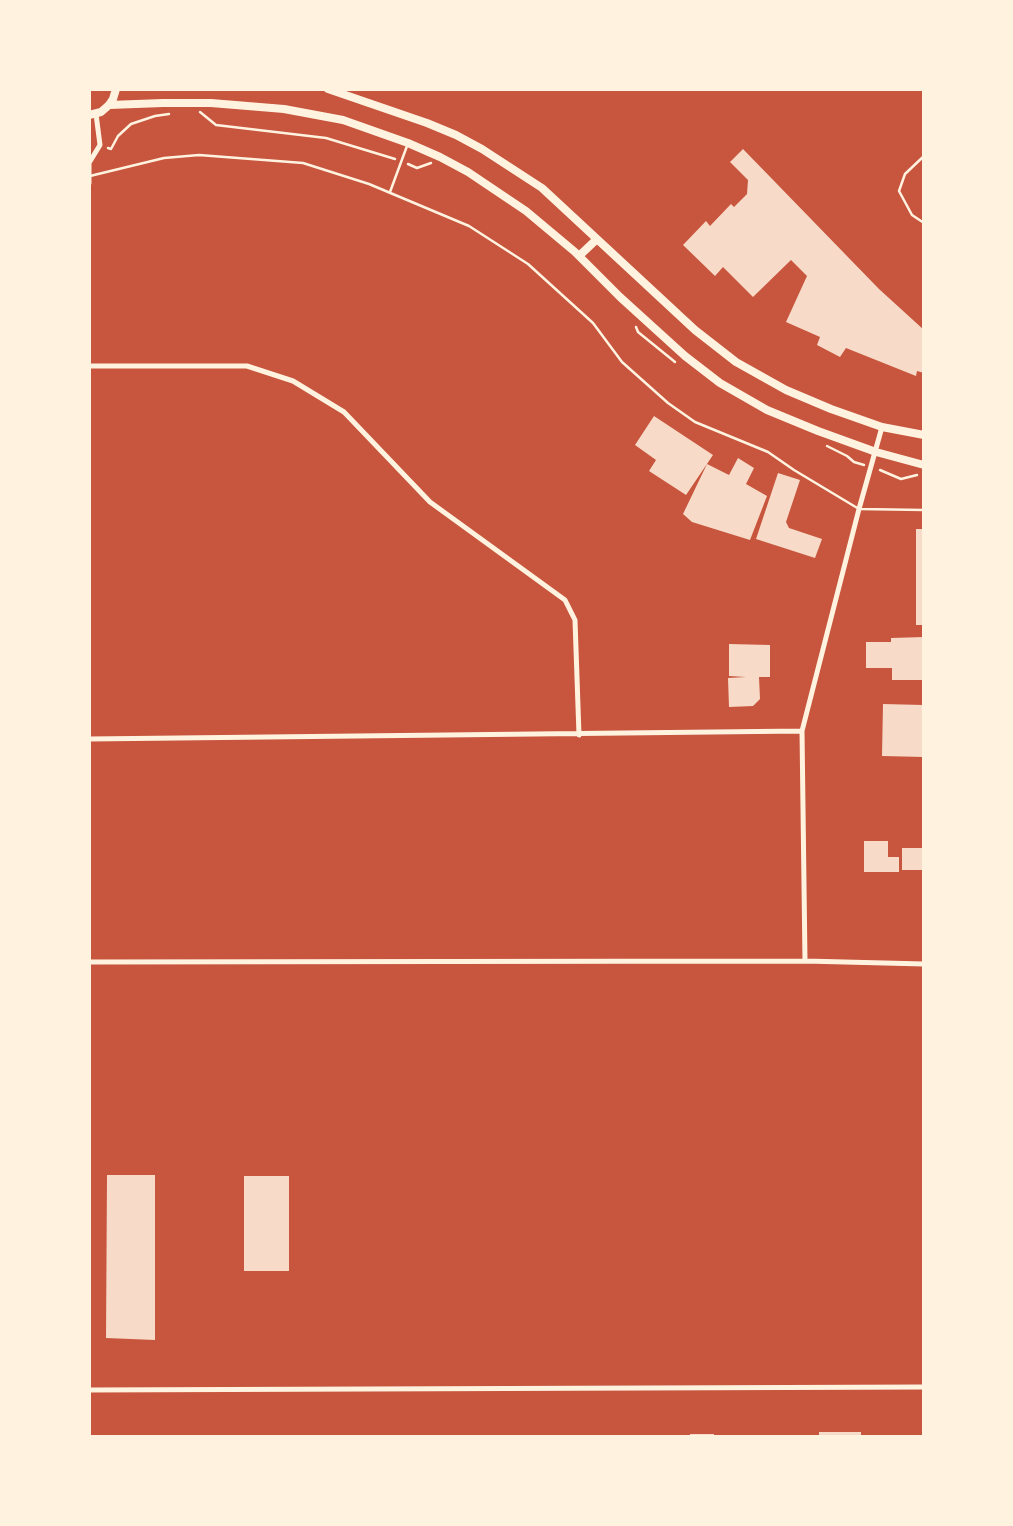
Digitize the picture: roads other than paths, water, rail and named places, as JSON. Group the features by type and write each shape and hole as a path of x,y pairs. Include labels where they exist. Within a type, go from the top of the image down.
{"main road":[{"path":"93,114 109,105 116,89"},
{"path":"328,89 456,135 542,188 695,330 736,362 786,390 831,409 882,427 924,436"},
{"path":"109,105 211,103 284,109 343,120 440,157 526,212 579,256 685,356 720,383 767,410 818,431 876,452 924,465"},
{"path":"579,256 597,239"}],"street":[{"path":"89,183 89,163 100,145 93,114"},
{"path":"89,366 247,366 293,382 344,412 430,502 565,600 575,620 579,735"},
{"path":"805,961 802,731 882,427"},
{"path":"89,739 802,731"},
{"path":"89,962 805,961 924,964"},
{"path":"89,1390 924,1387"}],"lane":[{"path":"390,192 408,143"},
{"path":"90,176 164,158 199,155 303,163 390,192 469,226 528,264 593,323 622,362 668,403 695,422 768,452 859,509 924,510"},
{"path":"924,156 905,174 899,191 912,215 924,223"}]}
